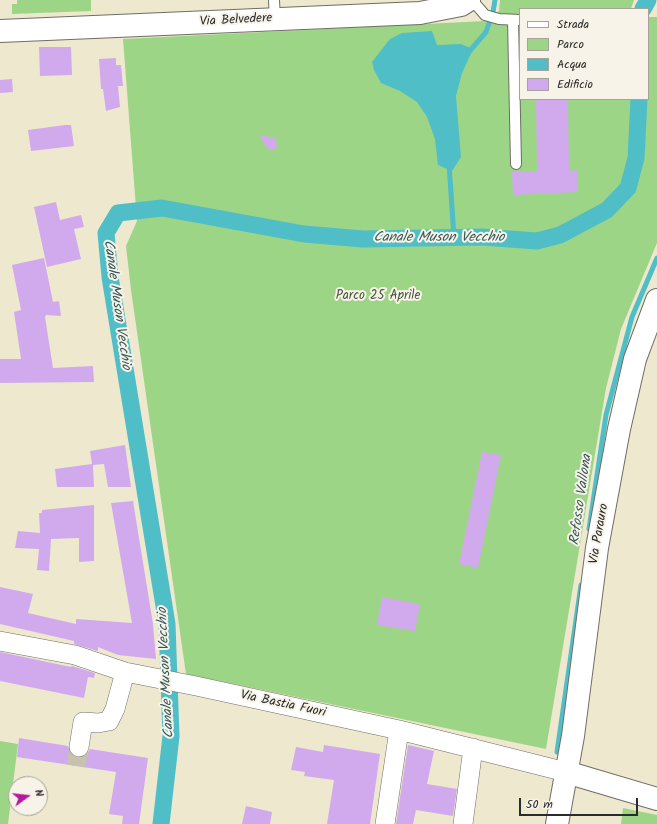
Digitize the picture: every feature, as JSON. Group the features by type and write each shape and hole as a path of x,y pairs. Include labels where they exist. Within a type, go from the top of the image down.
{"main road":[{"name":"Via Belvedere","path":"0,31 274,10 420,13 460,5 470,0"},
{"name":"Via Parauro","path":"557,824 573,736 597,548 619,429 635,359 657,300"},
{"path":"566,772 657,799"}],"street":[{"name":"Via Bastia Fuori","path":"0,641 75,655 125,672 399,730 566,772"},
{"path":"79,747 83,722 98,723 109,721 115,709 125,672"},
{"path":"385,824 399,730"},
{"path":"463,824 473,748"}],"lane":[{"path":"470,0 485,15 498,19 516,20 516,164"}],"green space":[{"path":"17,0 91,0 91,11 12,14 12,4 17,4"},
{"name":"Parco 25 Aprile","path":"500,0 634,0 631,8 519,8 519,100 649,100 649,17 657,17 657,243 621,329 606,388 546,749 186,674 126,246 137,221 123,39 485,21 499,11"},
{"path":"0,741 18,744 14,776 8,776 8,824 0,824"},
{"path":"623,808 657,815 657,824 621,824"}],"water":[{"path":"432,31 437,45 461,44 473,49 462,73 456,96 461,157 452,171 438,165 435,139 427,117 417,102 400,91 381,83 374,70 372,62 390,39 402,33"}],"building":[{"path":"39,47 71,47 72,75 40,76"},
{"path":"116,58 116,65 121,65 123,86 118,86 120,107 106,111 103,89 101,89 99,59"},
{"path":"12,79 13,92 0,93 0,80"},
{"path":"536,100 568,100 569,171 577,170 578,192 513,195 512,172 537,172"},
{"path":"71,125 74,146 31,151 28,130"},
{"path":"259,135 276,138 277,148 272,150 267,148"},
{"path":"56,202 60,220 81,215 84,227 74,229 81,259 47,267 34,207"},
{"path":"44,258 53,302 59,301 61,316 46,315 45,317 53,368 93,366 94,382 0,383 0,359 21,359 14,312 21,310 12,265"},
{"path":"125,445 131,487 108,487 104,464 93,465 94,487 57,487 55,469 92,464 90,451"},
{"path":"482,452 501,455 478,568 459,564"},
{"path":"133,501 153,624 156,659 118,655 98,647 98,651 74,644 74,641 0,624 0,587 33,594 28,613 76,624 76,619 132,623 111,503"},
{"path":"94,505 94,561 79,562 79,538 51,539 49,571 37,570 39,549 15,548 18,531 40,533 39,513 42,513 42,510"},
{"path":"382,597 420,604 415,631 377,625"},
{"path":"0,652 72,666 95,673 94,678 88,677 84,698 0,681"},
{"path":"19,738 68,746 72,755 78,758 87,754 90,749 148,758 139,824 122,824 123,816 109,814 116,772 17,757"},
{"path":"324,745 380,754 370,824 327,824 334,780 304,776 305,772 291,770 296,747 323,752"},
{"path":"408,745 434,751 427,784 457,789 453,816 416,810 413,824 396,824"},
{"path":"246,806 272,812 270,824 242,824"}],"waterway":[{"path":"468,53 486,32 493,12 495,0"},
{"name":"Canale Muson Vecchio","path":"644,8 648,0"},
{"name":"Canale Muson Vecchio","path":"161,824 171,736 167,624 110,277 106,233 118,213 162,208 304,234 363,239 482,237 537,241 560,235 607,210 628,188 636,158 639,100"},
{"path":"449,164 454,237"},
{"name":"Refosso Vallona","path":"589,529 606,415 632,317 657,258"},
{"name":"Refosso Vallona","path":"557,752 581,585"}],"tunnel":[{"path":"76,766 79,747"}]}
